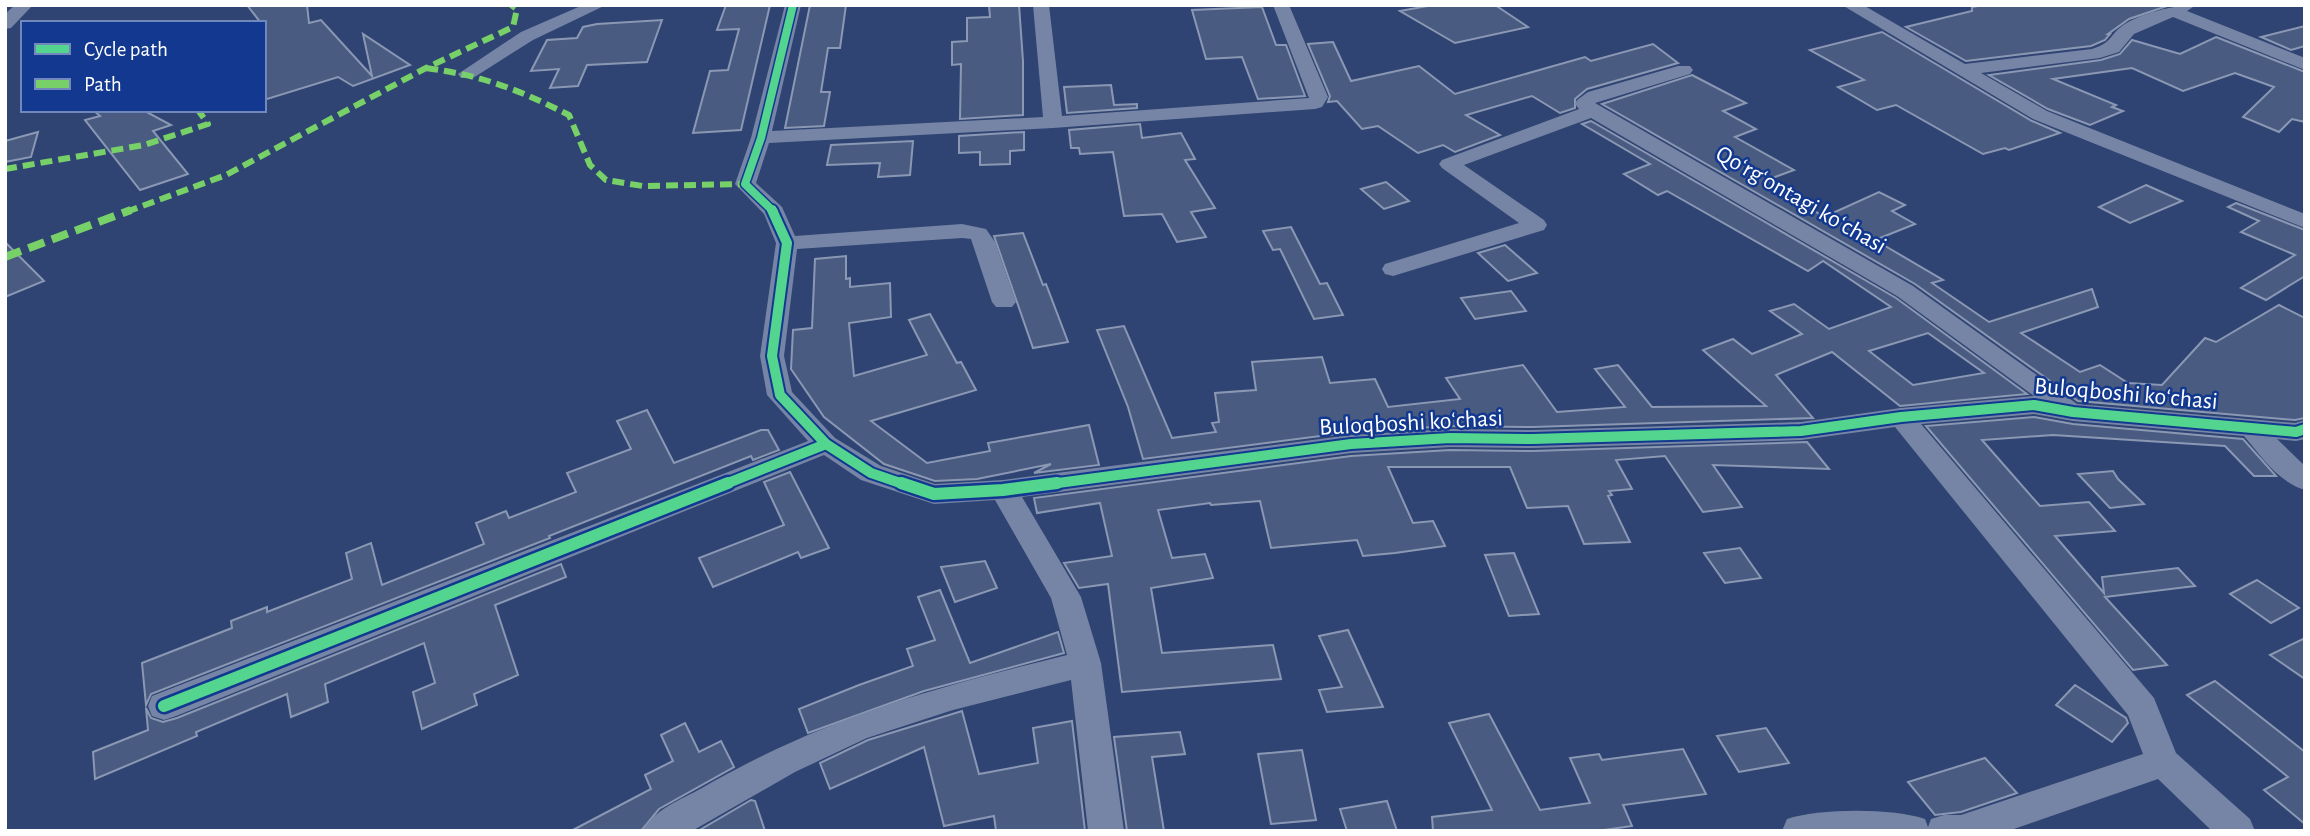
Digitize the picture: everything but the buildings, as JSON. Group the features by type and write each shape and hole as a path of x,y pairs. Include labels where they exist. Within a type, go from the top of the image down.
{"street":[{"path":"5,24 25,5"},
{"path":"467,74 527,36 598,5"},
{"path":"793,5 761,138 745,184 774,212 787,243 962,231 978,234 984,242 1004,302"},
{"path":"1041,5 1053,122"},
{"path":"761,138 1053,122 1315,103 1319,97 1280,5"},
{"path":"1850,5 2040,115 2305,222"},
{"path":"1960,70 2094,54 2113,48 2128,30 2181,8 2305,65"},
{"path":"1393,269 1536,225 1450,164 1592,111 1585,104 1586,100 1684,70"},
{"name":"Qoʻrgʻontagi koʻchasi","path":"1592,111 1905,291 2073,412"},
{"name":"Buloqboshi koʻchasi","path":"787,243 772,356 780,395 826,444 871,473 934,494 1003,490 1351,444 1450,438 1532,439 1801,430 1901,417 2034,405 2073,412 2296,432 2305,429"},
{"path":"1901,417 2142,708 2163,761 2237,831"},
{"path":"2250,427 2282,463 2305,480"},
{"path":"164,706 826,444"},
{"path":"1003,490 1066,597 1085,663 1106,831"},
{"path":"661,831 715,797 826,741 940,700 1085,663"},
{"path":"1944,831 1961,831 2163,761"},
{"path":"1800,831 1834,827 1913,831"}],"marked path":[{"path":"5,257 226,175 426,68 513,27 517,9 511,5"},
{"path":"426,68 467,74 517,89 569,115 590,165 606,180 643,186 745,184"},
{"path":"5,169 144,145 208,124 199,112"}],"cycle path":[{"path":"793,5 761,138 745,184 774,212 787,243 772,356 780,395 826,444 871,473 934,494 1003,490 1351,444 1450,438 1533,439 1801,431 1901,417 2034,405 2073,412 2296,432 2305,429"},
{"path":"164,706 826,444"}]}
